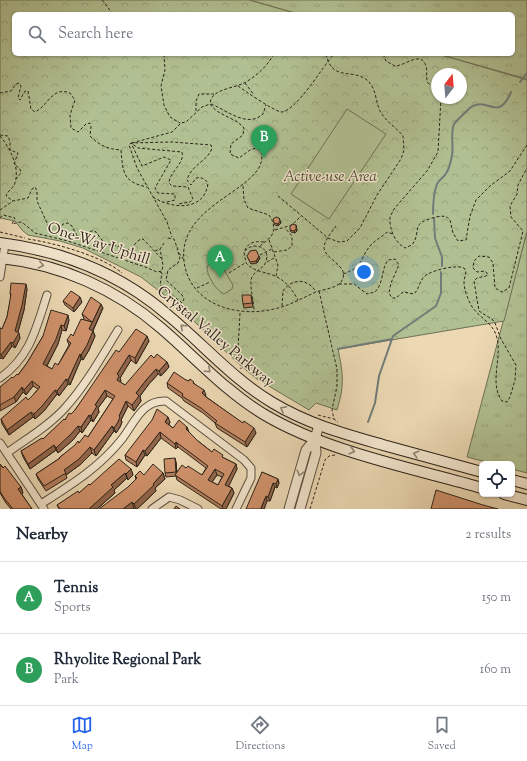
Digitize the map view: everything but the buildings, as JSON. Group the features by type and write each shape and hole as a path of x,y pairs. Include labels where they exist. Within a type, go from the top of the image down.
{"main road":[{"name":"Crystal Valley Parkway","path":"2,244 40,250 67,257 97,269 128,285 170,316 249,387 273,403 319,425 479,471"},
{"name":"Crystal Valley Parkway","path":"1,258 37,264 62,271 91,282 120,298 160,327 225,386 250,405 278,423 337,447 479,487"},
{"path":"515,481 527,484"},
{"path":"515,497 527,500"}],"street":[{"path":"0,278 2,244"},
{"path":"0,378 22,359 33,339 47,296"},
{"path":"7,453 41,429 65,409 92,372 118,330"},
{"path":"0,442 42,507 98,464 122,440 147,405 156,400 166,401 244,460 251,468 251,478 236,509"},
{"path":"300,509 316,453 315,439 319,425"},
{"path":"289,509 306,450 315,439"},
{"path":"152,509 169,497 180,500 198,509"}],"path":[{"path":"102,0 111,12"},
{"path":"164,56 165,70 161,86 164,105 170,117 180,123 186,122 205,105 210,104 240,117 254,119 263,114 266,107 264,102"},
{"path":"196,112 196,101 199,94 215,94 245,83 259,72 272,56"},
{"path":"278,196 328,238 339,242 347,241 360,228 377,195 403,155 404,139 380,110 375,92 369,82 358,75 337,72 327,56"},
{"path":"238,86 279,112 291,108 304,91 315,82 332,56"},
{"path":"384,56 386,61 395,66 415,58 422,60 427,67 428,83 431,85"},
{"path":"0,94 11,91 17,83 20,84 18,98 20,100 25,91 28,91 31,109 35,112 56,93 63,91 70,93 75,97 70,115 71,128 78,132 86,124 90,123 90,136 98,144 104,148 122,150 123,168 127,179 134,184 147,187"},
{"path":"245,83 256,97"},
{"path":"210,104 211,99 215,94"},
{"path":"184,261 187,236 195,221 206,210 243,185 259,166 261,158 260,151 252,149 242,157 238,158 233,157 230,154 229,148 234,141 243,135 244,128 237,121 215,109 210,104"},
{"path":"441,104 438,152 427,171 391,214 390,221 394,234 401,246 405,248 410,247 414,242 416,231 422,222 438,216 445,216 450,220 454,237 460,242 466,240 470,216 476,200 510,171 527,145"},
{"path":"131,143 172,132 177,129 180,123"},
{"path":"0,136 10,150 18,153 14,164"},
{"path":"0,136 10,138 10,150 16,179 14,186 8,190 6,196 13,201"},
{"path":"131,143 172,142 211,145 211,152 193,168 187,180 191,185 196,178 206,180 208,186 200,200 192,206 166,202 153,197"},
{"path":"131,143 129,145 129,149 134,156 137,168 167,222 177,249 184,261 188,275 196,289 217,305 240,312 254,312 282,306 339,284 354,284 367,294 375,292 382,278 385,263 388,260 395,259 399,265 391,283 389,293 392,298 396,298 403,292 414,294 423,277 432,271 458,266 464,268 466,273 464,283 470,304 478,315 489,322 496,333 498,352 496,377 497,392 502,401 507,402 510,397 517,368 501,339 495,323 493,320 482,314 477,307 474,281 480,276 486,276 488,274 485,271 480,273 475,271 473,265 479,256 489,257 494,263 495,288 502,292 509,288 523,231 510,217 510,206 517,194 518,185 527,168"},
{"path":"131,143 142,166 164,157 171,160 154,188 158,193 175,194 175,200 166,202"},
{"path":"131,143 138,148 182,152 183,154 178,166 170,178 169,183 172,186 188,187 193,199 190,202 178,204"},
{"path":"14,164 21,171 20,176 16,179"},
{"path":"243,185 246,205 251,210 269,215 273,222 274,230 269,239 260,246 249,247 244,252"},
{"path":"0,210 13,201 28,198 32,189 35,187 37,201 52,234 57,234 63,224 68,223 72,226 78,238 84,238 91,231 95,231 106,245 118,246 124,252 142,239 161,258"},
{"name":"One-Way Uphill","path":"0,218 3,215 10,216 15,218 12,224 20,222 26,224 35,233 68,241 160,272"},
{"path":"274,230 285,228 296,223 301,216"},
{"path":"336,226 325,245 326,252 338,264 343,274"},
{"path":"274,252 287,250 292,246 292,236 285,228"},
{"path":"339,284 343,274 356,269 371,244 382,238 386,233 389,232 394,234"},
{"path":"168,238 172,237"},
{"path":"269,239 278,265 276,276"},
{"path":"154,251 160,249 164,242"},
{"path":"264,242 252,242 248,245 244,252 246,263 256,271 276,276 288,285 298,300"},
{"path":"260,246 266,252 266,262"},
{"path":"260,255 273,248"},
{"name":"One-Way Uphill","path":"160,249 161,258 164,265 160,272 162,274 160,285 182,303 184,299 182,296 166,280 168,270 178,263 180,258 177,249"},
{"path":"254,312 251,283 256,271 266,262 275,258"},
{"path":"229,273 246,263"},
{"path":"282,306 282,294 288,285 296,281 304,281 311,285 316,292"},
{"path":"196,289 210,282"},
{"path":"319,291 337,369 337,386 332,406 334,419"},
{"path":"240,312 238,350 241,370"},
{"path":"310,509 325,460 329,456 336,455"}],"green space":[{"path":"0,0 249,0 291,12 12,12 12,56 445,56 527,80 527,231 504,321 338,349 341,365 342,386 337,410 316,403 309,410 257,379 240,365 176,304 141,277 83,248 60,241 28,235 15,221 0,218"},
{"path":"250,0 527,0 527,79 445,56 515,56 515,12 291,12"},
{"name":"Active-use Area","path":"347,109 386,134 329,219 291,194"},
{"path":"527,232 527,473 515,470 515,461 482,461 467,457"},
{"path":"215,261 220,263 233,285 232,289 224,294 215,286 208,273 207,266"}],"waterway":[{"path":"520,82 527,73"},
{"path":"433,214 434,195 437,184 445,175 451,160 452,132 454,124 471,107 477,104 492,107 502,106 511,92"},
{"path":"434,218 435,238 442,257 442,266"},
{"path":"368,422 375,403 379,376 393,336 436,306 441,293 441,272"},
{"path":"338,349 392,339"}],"place":[{"name":"Rhyolite Regional Park","path":"264,158"},
{"name":"Tennis","path":"220,278"}]}
